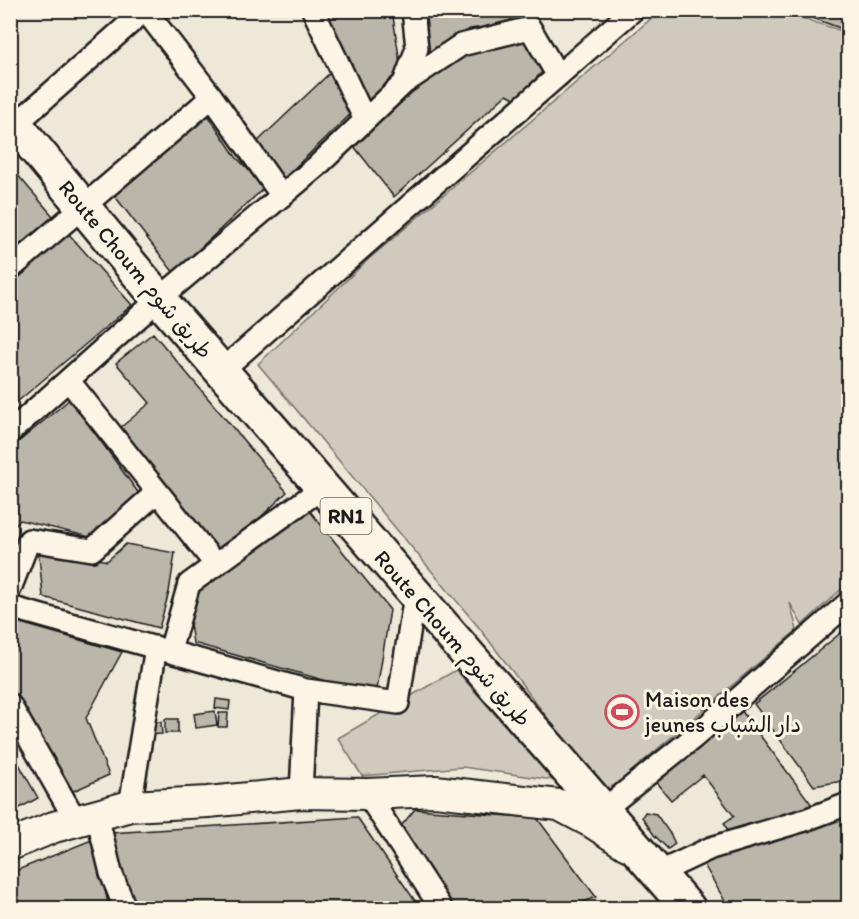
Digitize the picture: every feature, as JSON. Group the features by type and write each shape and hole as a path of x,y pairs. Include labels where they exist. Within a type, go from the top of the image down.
{"highway":[{"name":"Route Choum طريق شوم","path":"13,121 159,299 688,909"}],"street":[{"path":"13,121 145,10 212,97 282,196"},
{"path":"313,10 365,120"},
{"path":"404,83 417,48 413,10"},
{"path":"221,371 633,10"},
{"path":"10,432 159,299 282,196 404,83 461,45 529,19 558,76"},
{"path":"10,269 212,97"},
{"path":"69,381 216,565"},
{"path":"130,807 163,649 189,584 322,488"},
{"path":"10,589 29,540 92,550 157,492"},
{"path":"10,607 306,690 398,703 415,595"},
{"path":"603,810 693,738 848,606"},
{"path":"301,792 306,690"},
{"path":"10,705 87,818 124,909"},
{"path":"10,845 54,827 130,807 208,802 301,792 367,794 435,791 559,805 593,823 651,865 806,820 849,804"},
{"path":"367,794 441,909"}],"shaded area":[{"path":"660,11 781,11 848,33 848,583 802,625 790,603 797,630 605,794 481,630 258,364 370,258"},
{"path":"456,670 553,780 462,767 362,776 338,738"}],"building":[{"path":"320,10 392,10 403,83 366,108"},
{"path":"423,10 510,10 511,23 470,29 427,55"},
{"path":"791,10 844,10 848,31"},
{"path":"525,38 544,70 516,99 507,94 394,197 353,145 421,82 462,53"},
{"path":"332,71 355,110 283,179 256,143"},
{"path":"206,112 236,157 265,187 174,273 111,191"},
{"path":"10,166 58,222 10,259"},
{"path":"67,232 132,305 10,408 10,277"},
{"path":"153,333 287,492 217,559 114,433 150,403 116,363"},
{"path":"70,399 140,495 90,537 20,520 10,531 10,449"},
{"path":"305,505 390,610 376,695 193,643 186,598"},
{"path":"126,544 175,553 169,592 159,628 43,597 38,546 107,561"},
{"path":"10,620 122,652 86,718 109,775 69,793 10,684"},
{"path":"843,631 848,649 848,780 814,786 754,704"},
{"path":"216,699 230,701 229,710 215,708"},
{"path":"741,710 815,809 731,837 724,823 734,816 703,775 671,800 653,779"},
{"path":"215,711 217,725 196,728 194,714"},
{"path":"219,713 228,713 227,727 218,727"},
{"path":"165,719 178,719 178,733 165,733"},
{"path":"161,722 162,734 146,735 145,723"},
{"path":"10,748 38,798 18,809 10,795"},
{"path":"415,809 537,818 596,897 568,908 453,908 401,826"},
{"path":"645,812 656,814 675,844 668,849 654,835 642,817"},
{"path":"848,815 848,908 729,908 699,856"},
{"path":"357,817 420,908 136,908 110,833"},
{"path":"94,839 109,908 10,908 10,873"}],"place":[{"name":"Maison des jeunes دار الشباب","path":"622,712"}]}
